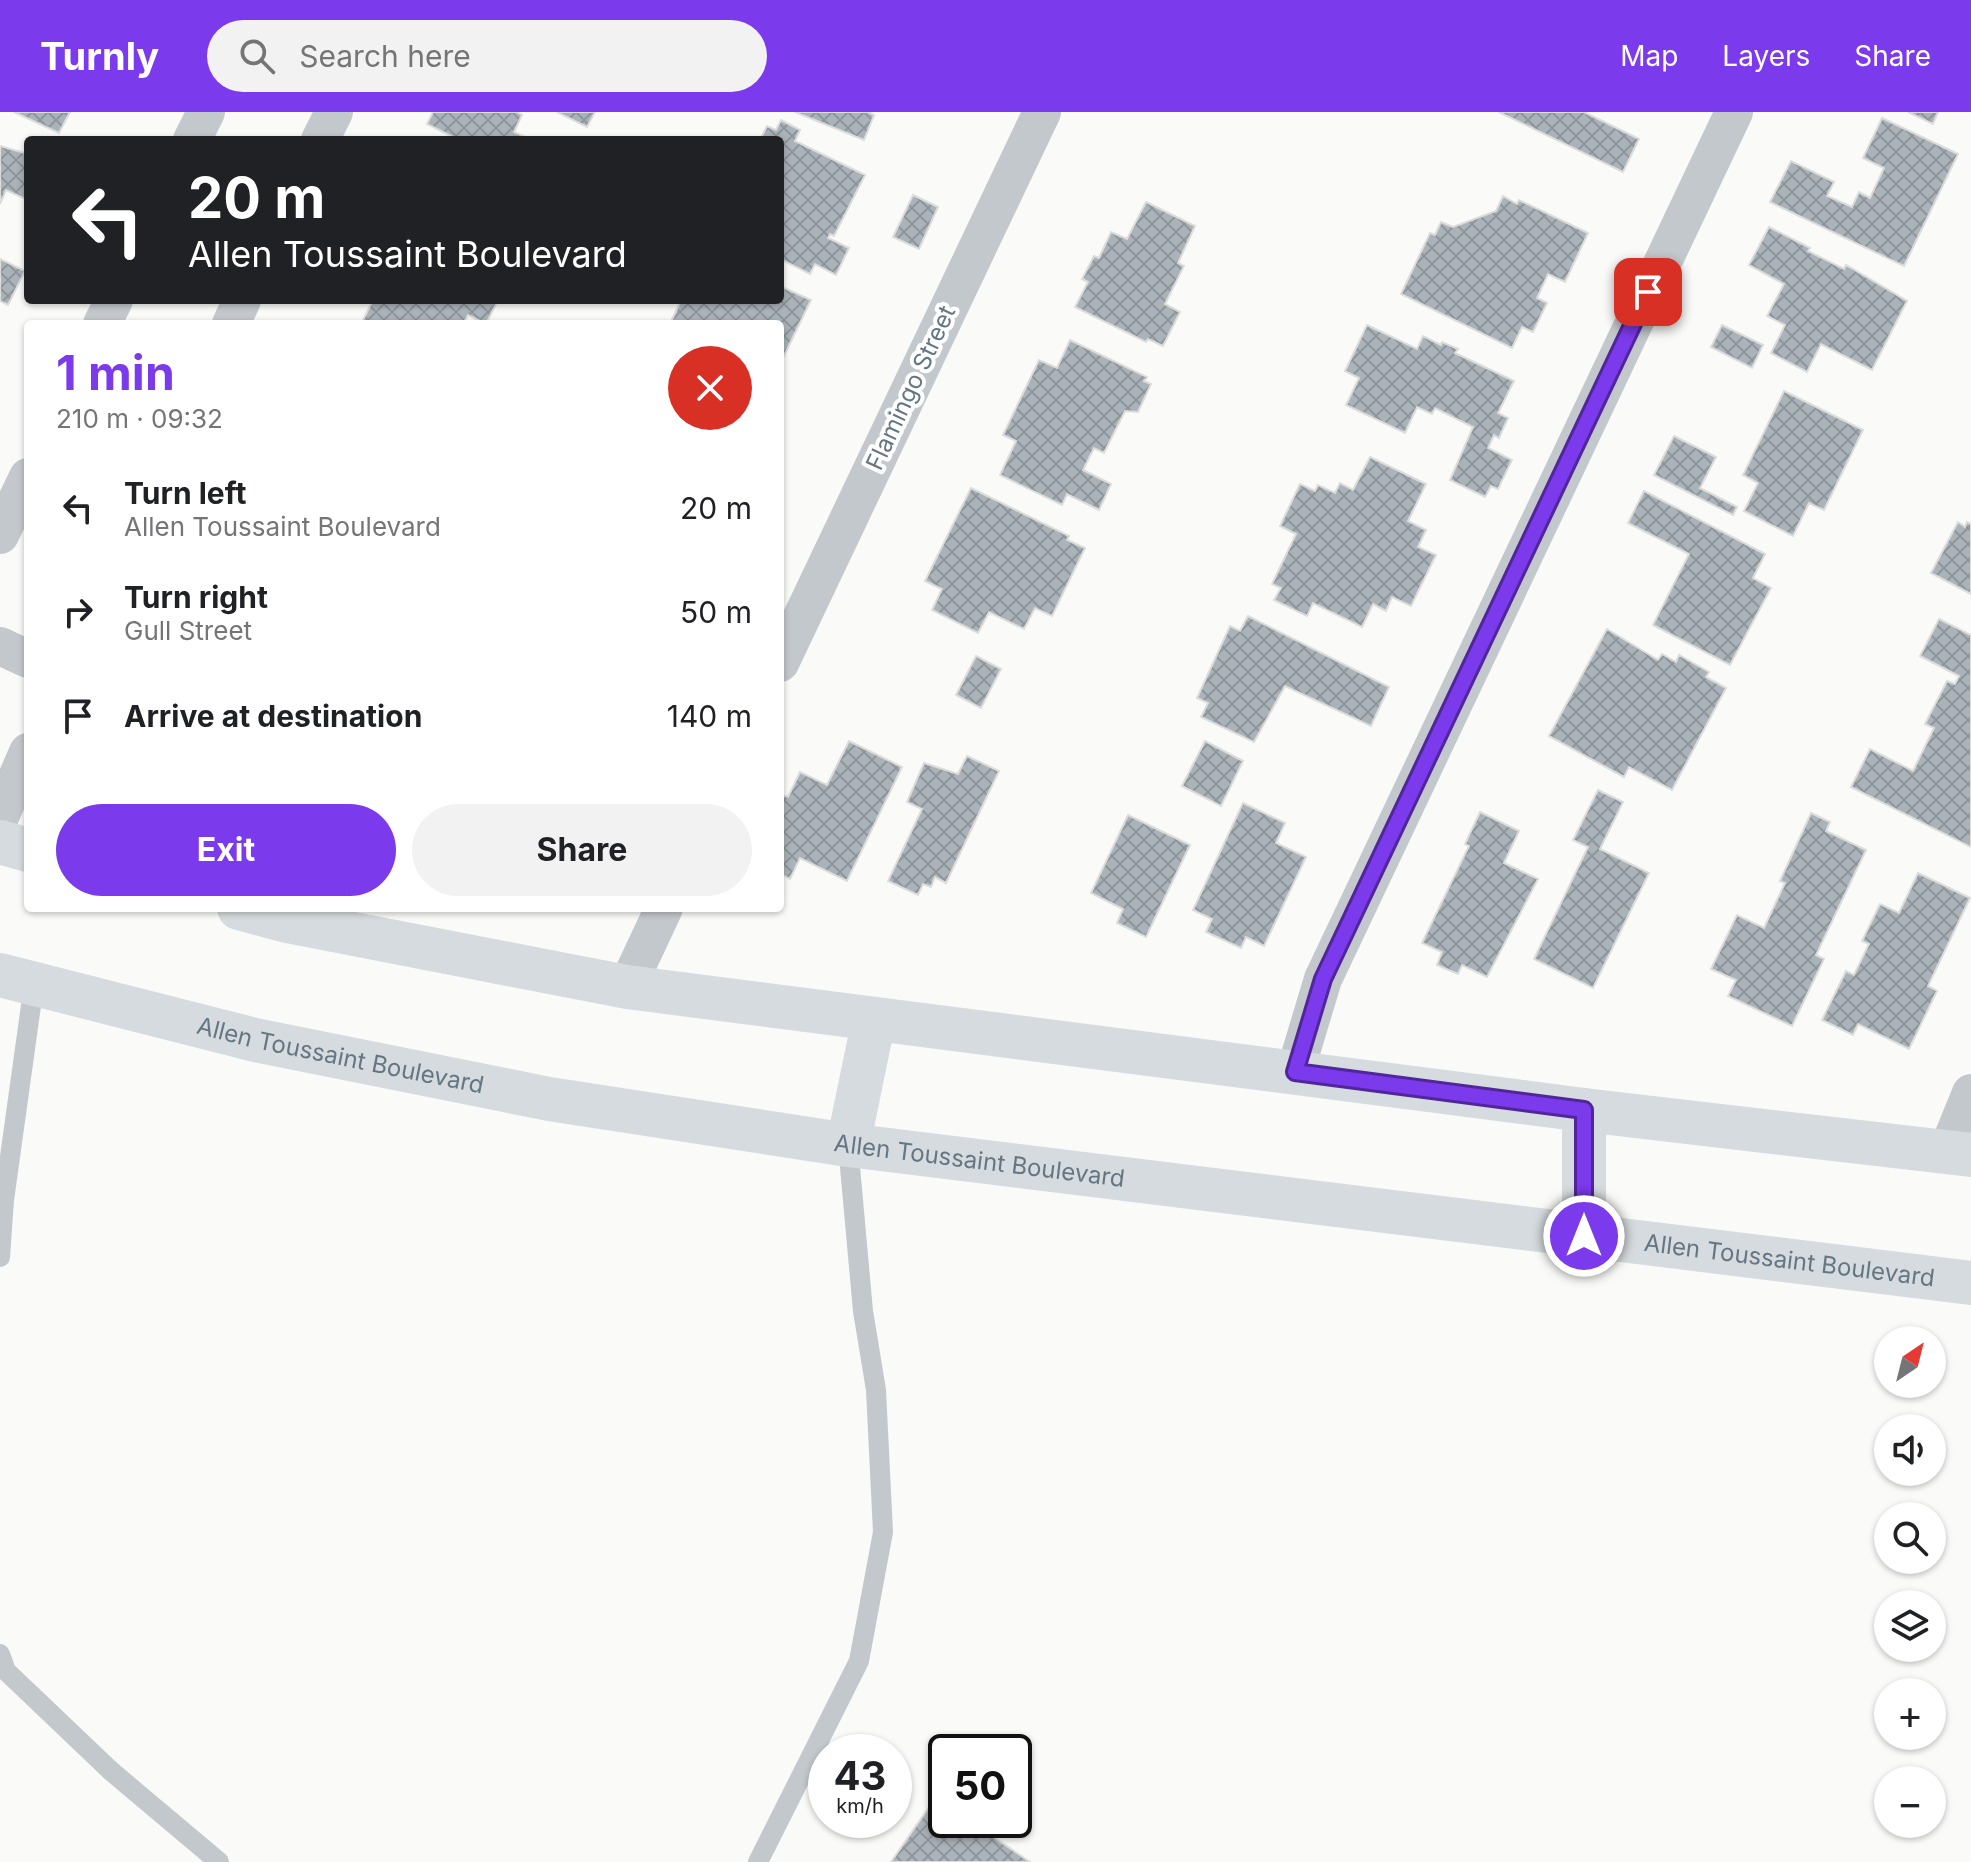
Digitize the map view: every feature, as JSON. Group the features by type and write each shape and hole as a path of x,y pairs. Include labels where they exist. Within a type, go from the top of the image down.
{"main road":[{"path":"0,842 24,849"},
{"path":"254,912 627,987 1584,1110 1959,1153"},
{"name":"Allen Toussaint Boulevard","path":"17,979 255,1040 549,1099 848,1145 1971,1283"},
{"path":"848,1145 874,1019"},
{"path":"1584,1110 1584,1236"}],"street":[{"path":"194,136 206,112"},
{"path":"322,136 334,112"},
{"name":"Flamingo Street","path":"784,655 1042,112"},
{"path":"1295,1072 1323,979 1734,112"},
{"path":"0,535 24,485"},
{"path":"0,646 24,657"},
{"path":"0,817 24,761"},
{"path":"627,987 662,912"},
{"path":"1959,1153 1971,1093"}],"lane":[{"path":"0,1257 8,1169 17,979"},
{"path":"758,1862 859,1661 883,1532 876,1390 863,1311 848,1145"},
{"path":"0,1654 6,1671 90,1751 219,1862"}],"building":[{"path":"14,112 70,112 59,133"},
{"path":"433,112 517,112 522,115 514,132 522,136 451,136 427,124"},
{"path":"557,112 595,112 587,127"},
{"path":"795,112 868,112 874,115 864,140"},
{"path":"1499,112 1584,112 1639,139 1623,172"},
{"path":"1908,112 1938,112 1933,124"},
{"path":"1882,118 1958,154 1904,266 1770,202 1791,161 1834,182 1827,196 1852,207 1859,192 1870,198 1884,168 1863,158"},
{"path":"781,120 800,130 795,141 865,175 834,236 830,234 828,238 849,248 836,275 815,264 810,274 784,261 784,136 762,136 767,126 776,130"},
{"path":"0,146 24,153 24,198 6,190 0,204"},
{"path":"913,195 938,207 919,249 893,237"},
{"path":"1503,196 1517,204 1519,200 1588,233 1565,282 1548,274 1537,298 1547,303 1533,332 1522,327 1512,348 1401,294 1430,233 1435,235 1441,222 1453,227 1496,211"},
{"path":"1146,202 1195,226 1178,263 1184,266 1165,304 1180,312 1163,346 1148,339 1146,342 1075,307 1088,282 1082,279 1094,256 1099,258 1111,232 1127,239"},
{"path":"1769,227 1844,269 1846,265 1907,301 1872,370 1821,344 1807,372 1771,353 1785,325 1767,316 1784,284 1749,265"},
{"path":"0,259 24,273 8,305 0,301"},
{"path":"784,288 811,300 784,356 784,320 672,320 679,304 784,304"},
{"path":"371,304 496,304 488,320 478,320 468,315 465,320 363,320"},
{"path":"1367,325 1417,349 1423,336 1441,345 1442,342 1458,349 1455,353 1514,381 1498,413 1508,418 1499,438 1494,435 1488,448 1512,460 1498,489 1491,486 1485,497 1450,480 1473,427 1435,408 1432,414 1417,407 1405,433 1346,405 1359,378 1345,371"},
{"path":"1722,325 1763,345 1752,368 1711,347"},
{"path":"1070,340 1147,377 1144,381 1151,384 1138,412 1125,411 1104,453 1094,448 1083,470 1111,484 1099,510 1067,494 1062,505 1000,475 1016,441 1003,435 1039,360 1057,368"},
{"path":"1784,391 1863,430 1824,510 1809,503 1793,536 1744,511 1758,483 1743,475"},
{"path":"1674,436 1716,457 1700,488 1737,507 1733,515 1654,475"},
{"path":"1370,457 1426,484 1408,521 1426,530 1418,547 1436,555 1411,606 1392,597 1386,611 1373,604 1362,627 1313,603 1307,616 1274,600 1281,588 1272,584 1296,534 1280,526 1300,484 1315,491 1318,485 1335,493 1340,483 1353,490"},
{"path":"971,488 1069,536 1067,540 1085,548 1052,616 1035,608 1024,629 989,612 978,633 932,610 942,589 925,581"},
{"path":"1644,491 1765,554 1753,578 1771,588 1730,665 1653,625 1689,554 1628,523"},
{"path":"1958,522 1965,527 1967,522 1971,524 1971,594 1931,573"},
{"path":"1248,616 1389,687 1371,726 1285,686 1254,742 1201,717 1208,703 1197,698 1230,626 1240,631"},
{"path":"1939,619 1971,635 1971,847 1851,787 1870,749 1913,771 1934,728 1925,724 1947,681 1955,684 1959,676 1920,656"},
{"path":"1607,629 1658,660 1662,654 1676,662 1679,655 1709,672 1706,677 1726,688 1672,790 1629,767 1624,777 1549,736"},
{"path":"976,656 1001,669 981,708 956,695"},
{"path":"849,741 902,767 847,881 800,858 790,879 784,876 784,796 788,797 800,772 827,785"},
{"path":"1205,741 1243,761 1221,806 1182,786"},
{"path":"967,756 999,771 946,883 935,877 931,887 923,884 918,895 888,881 922,809 907,802 924,763 958,774"},
{"path":"1598,790 1623,802 1600,849 1649,873 1593,988 1534,959 1588,847 1573,840"},
{"path":"1243,803 1285,823 1276,843 1306,857 1264,946 1246,937 1241,948 1206,932 1212,919 1193,910"},
{"path":"1480,812 1519,831 1504,863 1538,879 1487,977 1462,965 1458,974 1437,965 1442,952 1422,943 1469,846 1465,844"},
{"path":"1811,813 1830,822 1826,831 1866,850 1816,955 1824,959 1792,1026 1728,996 1736,980 1711,969 1737,915 1764,928 1785,883 1780,881"},
{"path":"1128,815 1190,845 1146,937 1117,923 1123,909 1091,893"},
{"path":"1918,873 1970,898 1928,986 1937,991 1909,1049 1858,1024 1853,1035 1822,1020 1846,971 1854,975 1869,944 1862,941 1880,904 1899,913"},
{"path":"928,1809 928,1838 995,1838 1030,1862 891,1862 908,1838 912,1838 912,1832"}],"route":[{"path":"1584,1236 1584,1110 1295,1072 1323,979 1648,292"}]}
